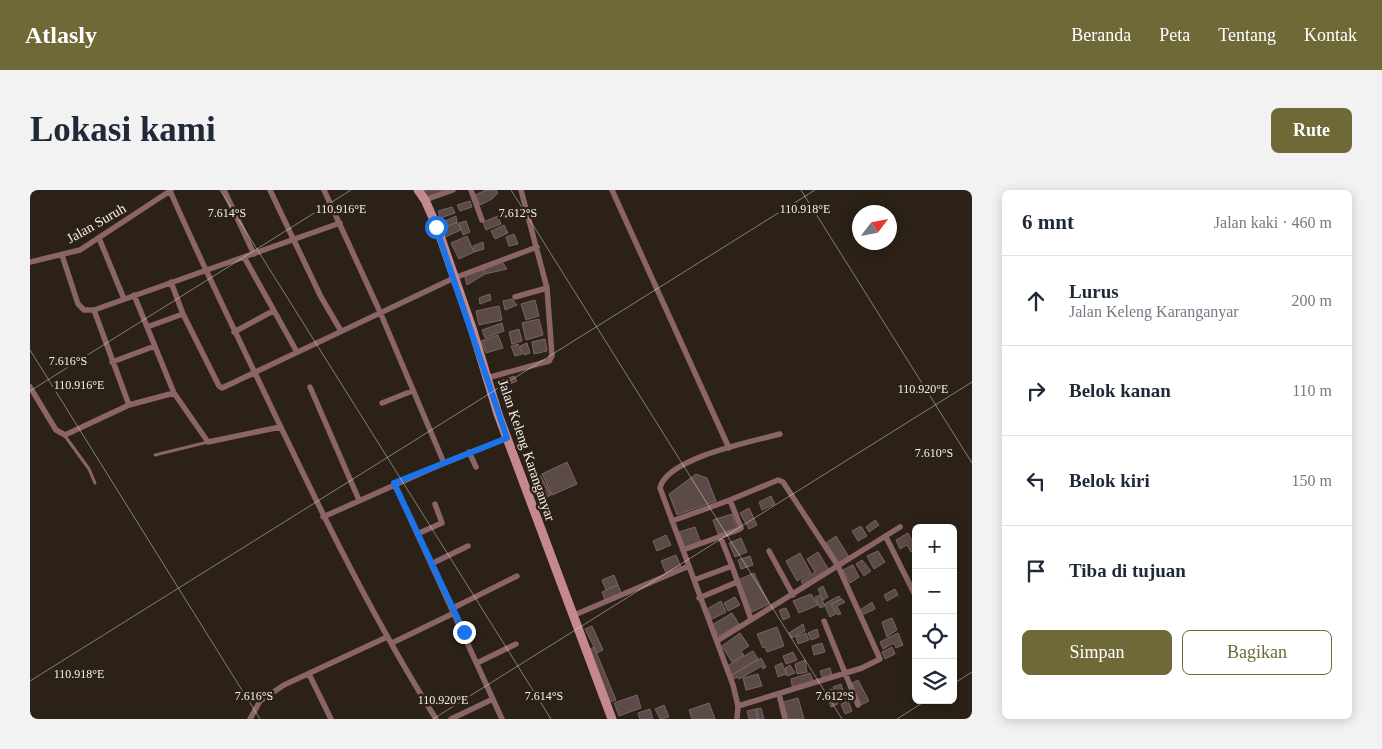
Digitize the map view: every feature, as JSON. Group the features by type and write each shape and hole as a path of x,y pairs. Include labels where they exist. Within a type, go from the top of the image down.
{"main road":[{"name":"Jalan Keleng Karanganyar","path":"418,190 426,200 507,438 612,719"}],"street":[{"path":"224,190 254,254"},
{"path":"270,190 321,297 341,331"},
{"path":"324,190 380,312 412,391 444,462"},
{"path":"426,200 453,190"},
{"path":"471,190 482,220"},
{"path":"487,378 551,358 547,288 521,190"},
{"path":"612,190 729,448"},
{"path":"170,191 234,332 322,517 408,674 436,719"},
{"name":"Jalan Suruh","path":"30,262 62,256 80,250 170,191"},
{"path":"62,256 78,304 84,310 94,310 340,223"},
{"path":"99,238 124,299"},
{"path":"171,282 183,314 220,387 224,388 454,278 537,247"},
{"path":"244,258 297,352"},
{"path":"515,297 547,288"},
{"path":"134,295 174,393 208,442 280,427"},
{"path":"94,310 129,405"},
{"path":"234,332 273,311"},
{"path":"147,328 183,314"},
{"path":"112,362 155,346"},
{"path":"30,387 56,430 65,436 129,405 174,393"},
{"path":"310,387 359,500"},
{"path":"382,403 412,391"},
{"path":"737,719 738,706 660,488 663,480 684,464 729,448 780,434"},
{"path":"322,517 394,483 507,438"},
{"path":"469,452 476,467"},
{"path":"672,521 782,481 838,566 880,660 844,674 738,706"},
{"path":"394,483 454,610 502,719"},
{"path":"683,550 741,528 741,523 730,500"},
{"path":"417,534 442,523 435,504"},
{"path":"716,641 900,527"},
{"path":"720,536 751,619"},
{"path":"886,537 912,589"},
{"path":"431,564 468,546"},
{"path":"770,551 793,595"},
{"path":"572,616 689,566"},
{"path":"694,580 732,566"},
{"path":"250,719 260,701 284,685 390,640 454,610 517,576"},
{"path":"699,598 737,582"},
{"path":"824,621 858,705"},
{"path":"477,663 516,644"},
{"path":"309,674 331,719"},
{"path":"779,694 786,719"},
{"path":"451,719 493,700"}],"lane":[{"path":"65,436 89,469 96,483"},
{"path":"155,454 208,442"}],"building":[{"path":"423,190 447,190 425,200"},
{"path":"486,190 496,190 498,193 492,199 480,205 475,195"},
{"path":"470,201 472,207 460,211 457,205"},
{"path":"452,207 455,213 440,218 438,211"},
{"path":"517,207 519,213 504,218 502,213"},
{"path":"456,216 457,222 446,227 443,222"},
{"path":"498,216 501,224 486,230 483,222"},
{"path":"466,221 470,232 463,235 459,223"},
{"path":"457,222 461,230 441,239 446,227"},
{"path":"504,225 508,233 495,239 491,231"},
{"path":"514,234 518,244 509,246 506,237"},
{"path":"467,236 474,252 459,259 451,243"},
{"path":"483,242 484,249 474,252 473,246"},
{"path":"501,260 507,269 485,274 483,267"},
{"path":"483,267 485,274 467,285 464,274"},
{"path":"490,294 491,300 480,304 479,298"},
{"path":"512,299 517,305 505,310 503,301"},
{"path":"535,300 539,316 526,320 521,304"},
{"path":"499,306 502,320 479,325 476,311"},
{"path":"539,319 543,335 526,340 522,323"},
{"path":"502,323 504,331 485,338 482,330"},
{"path":"519,329 522,341 512,344 509,332"},
{"path":"498,335 503,348 486,353 481,341"},
{"path":"545,339 547,351 534,354 532,342"},
{"path":"527,343 530,353 524,355 520,346"},
{"path":"518,344 522,354 515,356 511,346"},
{"path":"514,376 517,381 503,387 500,381"},
{"path":"567,462 577,484 552,495 542,474"},
{"path":"696,474 707,478 716,501 677,515 669,494"},
{"path":"540,475 551,495 545,498 535,478"},
{"path":"771,496 775,504 762,510 759,502"},
{"path":"749,508 757,525 749,529 740,513"},
{"path":"732,514 737,528 718,534 713,520"},
{"path":"875,520 879,525 869,532 866,527"},
{"path":"861,526 867,536 858,541 852,531"},
{"path":"695,527 701,543 685,548 679,532"},
{"path":"908,533 912,540 912,551 907,545 900,549 896,540"},
{"path":"666,535 671,545 657,551 653,541"},
{"path":"836,536 849,557 839,563 826,543"},
{"path":"741,538 747,552 735,557 729,543"},
{"path":"878,551 885,562 874,569 867,556"},
{"path":"818,552 829,570 804,586 801,581 815,572 807,559"},
{"path":"800,553 811,573 797,581 786,561"},
{"path":"676,555 681,567 666,573 661,561"},
{"path":"750,556 753,565 741,569 738,560"},
{"path":"862,560 871,571 864,576 856,564"},
{"path":"853,565 859,577 850,583 843,570"},
{"path":"754,573 769,604 752,612 738,580"},
{"path":"614,575 618,585 606,590 602,580"},
{"path":"618,585 622,595 606,602 602,592"},
{"path":"823,586 828,597 823,600 818,589"},
{"path":"895,589 898,595 887,601 884,595"},
{"path":"811,594 818,605 799,613 793,601"},
{"path":"820,595 825,606 820,608 815,597"},
{"path":"839,596 841,599 831,604 836,614 830,617 825,606 826,603"},
{"path":"735,597 740,605 728,611 724,603"},
{"path":"842,599 845,602 837,606 841,614 838,615 832,604"},
{"path":"721,601 726,612 712,619 707,609"},
{"path":"872,602 875,609 862,615 860,610"},
{"path":"786,608 790,617 783,620 779,610"},
{"path":"732,613 739,624 719,636 712,625"},
{"path":"892,618 897,630 887,637 882,622"},
{"path":"803,624 805,631 792,638 789,633"},
{"path":"592,626 603,650 597,653 585,629"},
{"path":"777,627 784,646 767,652 765,647 763,648 757,634"},
{"path":"817,629 819,637 811,640 808,633"},
{"path":"740,633 749,646 741,651 744,655 732,662 722,646"},
{"path":"806,633 809,640 798,644 796,637"},
{"path":"898,633 903,645 896,648 894,643 883,649 880,642"},
{"path":"822,643 825,652 814,655 812,646"},
{"path":"594,647 616,700 610,702 588,650"},
{"path":"892,647 895,654 885,659 882,652"},
{"path":"753,651 758,659 732,675 727,666"},
{"path":"793,652 797,660 786,664 783,656"},
{"path":"761,658 766,667 763,669 762,666 739,679 737,677 734,679 732,675"},
{"path":"805,660 807,672 797,674 795,664"},
{"path":"782,663 786,674 778,677 775,666"},
{"path":"790,665 795,673 787,676 785,668"},
{"path":"830,668 832,675 823,679 820,671"},
{"path":"810,673 814,683 793,690 791,679"},
{"path":"758,674 762,686 746,690 743,678"},
{"path":"858,680 869,701 861,705 852,683"},
{"path":"841,684 846,699 838,702 833,687"},
{"path":"832,689 838,704 831,707 826,691"},
{"path":"637,695 641,708 619,716 614,703"},
{"path":"798,698 804,719 788,719 783,702"},
{"path":"848,701 852,711 845,714 841,704"},
{"path":"709,703 715,719 692,719 689,710"},
{"path":"664,705 669,717 660,719 655,709"},
{"path":"761,708 764,719 758,719 756,709"},
{"path":"650,709 653,719 640,719 638,713"},
{"path":"756,709 758,719 749,719 747,711"}],"route":[{"path":"436,227 472,328 507,438 394,483 464,632"}]}
